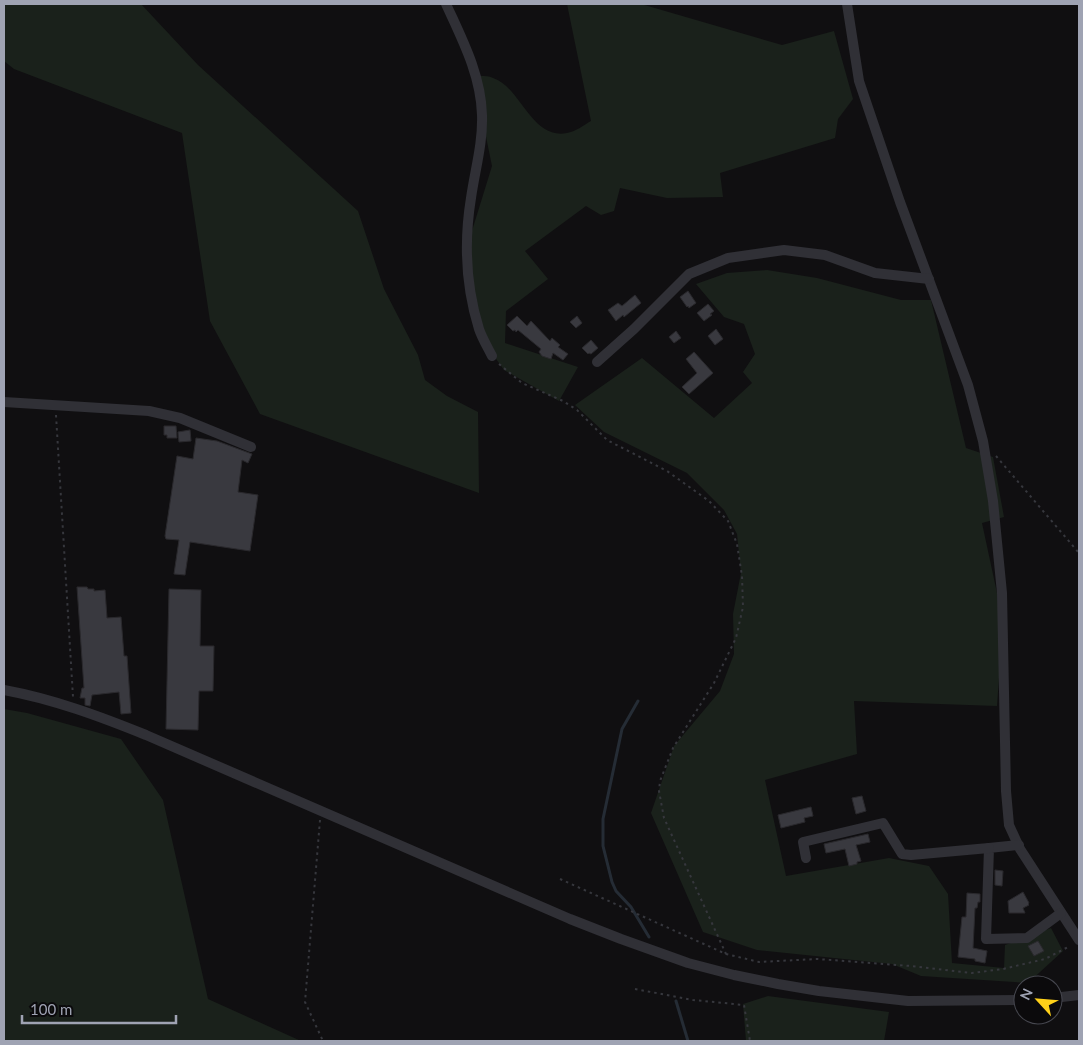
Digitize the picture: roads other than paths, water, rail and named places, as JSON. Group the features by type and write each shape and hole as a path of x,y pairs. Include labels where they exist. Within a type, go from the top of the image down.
{"street":[{"path":"446,4 467,51 478,82 482,114 481,139 470,200 467,232 467,273 480,331 492,356"},
{"path":"847,4 859,81 968,385 983,441 993,501 1002,593 1007,815 1009,825 1018,845 1060,913 1075,943"},
{"path":"597,362 634,329 689,274 728,258 784,250 825,255 875,273 929,279"},
{"path":"4,402 149,411 180,418 251,448"},
{"path":"4,690 74,707 146,735 621,939 688,962 778,984 819,991 908,1001 1013,1000"},
{"path":"806,858 803,842 883,822 902,854 912,855 1018,845"},
{"path":"989,848 986,939 1027,938 1060,913"},
{"path":"1063,997 1079,995"}],"waterway":[{"path":"638,701 622,729 603,819 603,846 616,891 631,907 649,937"},
{"path":"676,1001 688,1041"}]}
